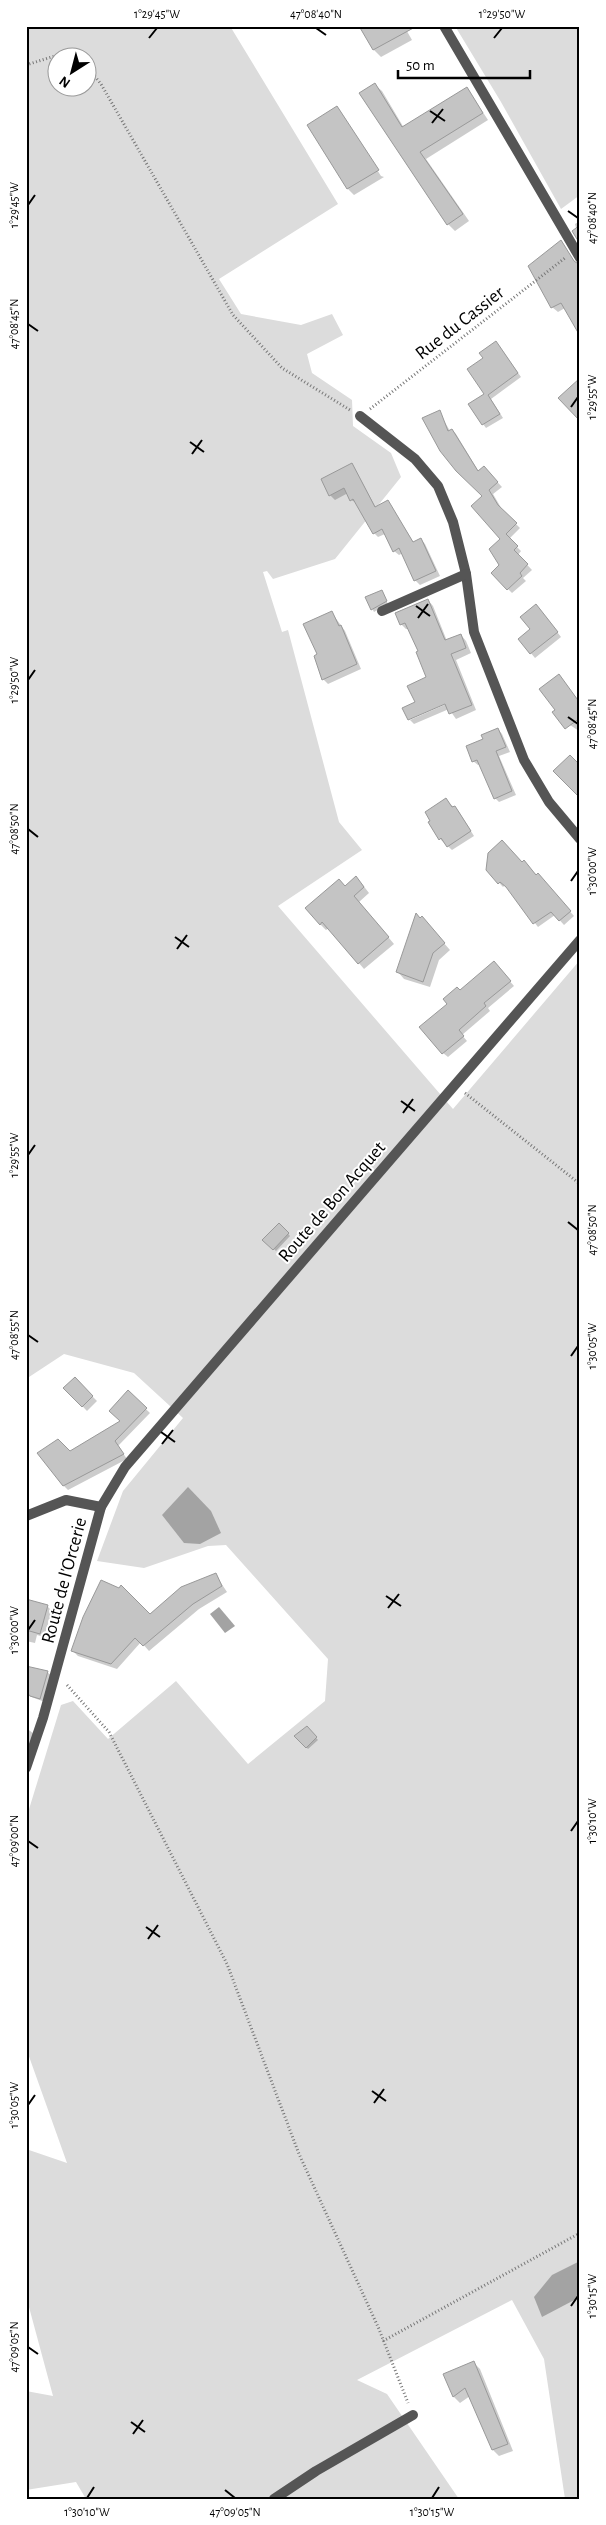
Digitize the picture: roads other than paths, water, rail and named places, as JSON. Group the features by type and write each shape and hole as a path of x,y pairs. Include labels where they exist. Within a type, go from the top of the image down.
{"street":[{"path":"444,26 577,254"},
{"path":"360,416 415,459 438,486 453,522 466,574 474,632 524,760 549,802 580,839"},
{"path":"382,611 466,574"},
{"name":"Route de Bon Acquet","path":"111,1488 124,1468 580,940"},
{"name":"Route de l'Orcerie","path":"26,1768 55,1673 101,1507 111,1488"},
{"path":"26,1516 66,1500 101,1507"},
{"path":"274,2499 316,2471 412,2416"}]}
